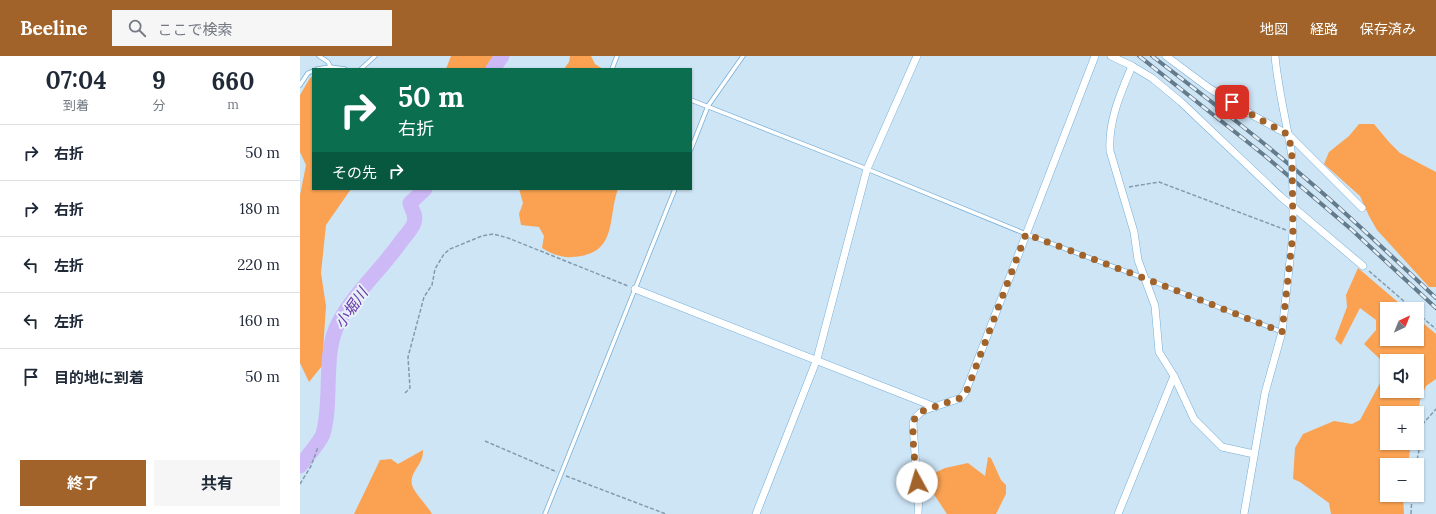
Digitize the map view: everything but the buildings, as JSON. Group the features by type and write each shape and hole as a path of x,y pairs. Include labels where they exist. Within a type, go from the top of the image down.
{"street":[{"path":"756,514 817,359 867,169 917,56"},
{"path":"918,514 919,494 913,423 915,418 920,413 961,398 966,393 1095,56"},
{"path":"1111,56 1152,78 1181,102 1280,196 1294,206 1363,266"},
{"path":"1166,56 1209,88 1254,116 1289,135 1362,208"},
{"path":"1244,514 1265,393 1282,332 1293,233 1294,206 1292,157 1278,84 1275,56"},
{"path":"1132,66 1117,101 1109,142 1110,151 1134,232 1138,260 1155,306 1159,352 1174,376 1194,419 1222,447 1254,454"},
{"path":"635,289 936,406"},
{"path":"1118,514 1174,376"}],"lane":[{"path":"319,56 328,62 331,68"},
{"path":"362,68 375,56"},
{"path":"612,68 617,56"},
{"path":"692,146 708,106 743,56"},
{"path":"300,85 308,73 312,71"},
{"path":"692,100 867,169 1026,234 1282,332"},
{"path":"545,514 675,190"}],"path":[{"path":"1122,188 1159,182 1293,233"},
{"path":"405,393 410,388 408,356 424,297 432,285 436,269 444,254 450,249 482,236 493,234 508,238 635,289"},
{"path":"1363,266 1405,302"},
{"path":"1424,319 1436,329"},
{"path":"1418,458 1421,442 1420,427 1436,409"},
{"path":"485,441 560,474 666,514"},
{"path":"300,484 311,466 318,447"},
{"path":"1411,514 1412,502"}],"shaded area":[{"path":"451,56 496,56 489,68 446,68"},
{"path":"570,56 591,56 595,64 601,68 565,68 569,62"},
{"path":"312,77 312,190 350,190 326,225 321,273 326,306 322,366 309,382 300,363 300,195 306,165 300,152 300,95"},
{"path":"1359,124 1374,124 1400,153 1436,172 1436,287 1429,287 1377,230 1360,196 1324,164 1329,152 1349,136"},
{"path":"519,190 618,190 609,230 601,247 593,253 575,257 560,256 542,248 544,236 539,227 521,225 519,214 523,203"},
{"path":"1358,268 1398,302 1380,302 1380,346 1424,346 1424,324 1436,334 1436,379 1426,386 1424,391 1424,354 1380,354 1380,359 1364,344 1376,330 1376,320 1360,308 1341,345 1335,339 1347,307 1346,295"},
{"path":"1380,383 1380,398 1421,398 1419,406 1380,406 1380,450 1410,450 1409,458 1380,458 1380,502 1403,502 1404,514 1331,514 1329,503 1300,482 1293,479 1295,448 1303,434 1334,421 1352,424 1360,420"},
{"path":"423,450 421,460 414,472 412,485 432,514 354,514 380,460 391,459 398,464"},
{"path":"988,457 991,458 1001,480 1006,485 1006,494 996,514 947,514 923,478 945,468 968,463 985,476"}],"waterway":[{"name":"小堀川","path":"494,68 502,56"},
{"name":"小堀川","path":"300,466 316,446 323,434 326,421 331,347 339,322 353,300 412,227 415,217 410,203 424,190"}],"railway":[{"path":"1139,56 1264,155 1352,230 1436,308"},
{"path":"1152,56 1236,121 1298,172 1363,229 1436,298"}],"route":[{"path":"917,482 913,432 913,423 915,418 925,410 961,398 966,393 1026,234 1282,332 1293,233 1294,206 1292,157 1289,135 1232,102"}]}
